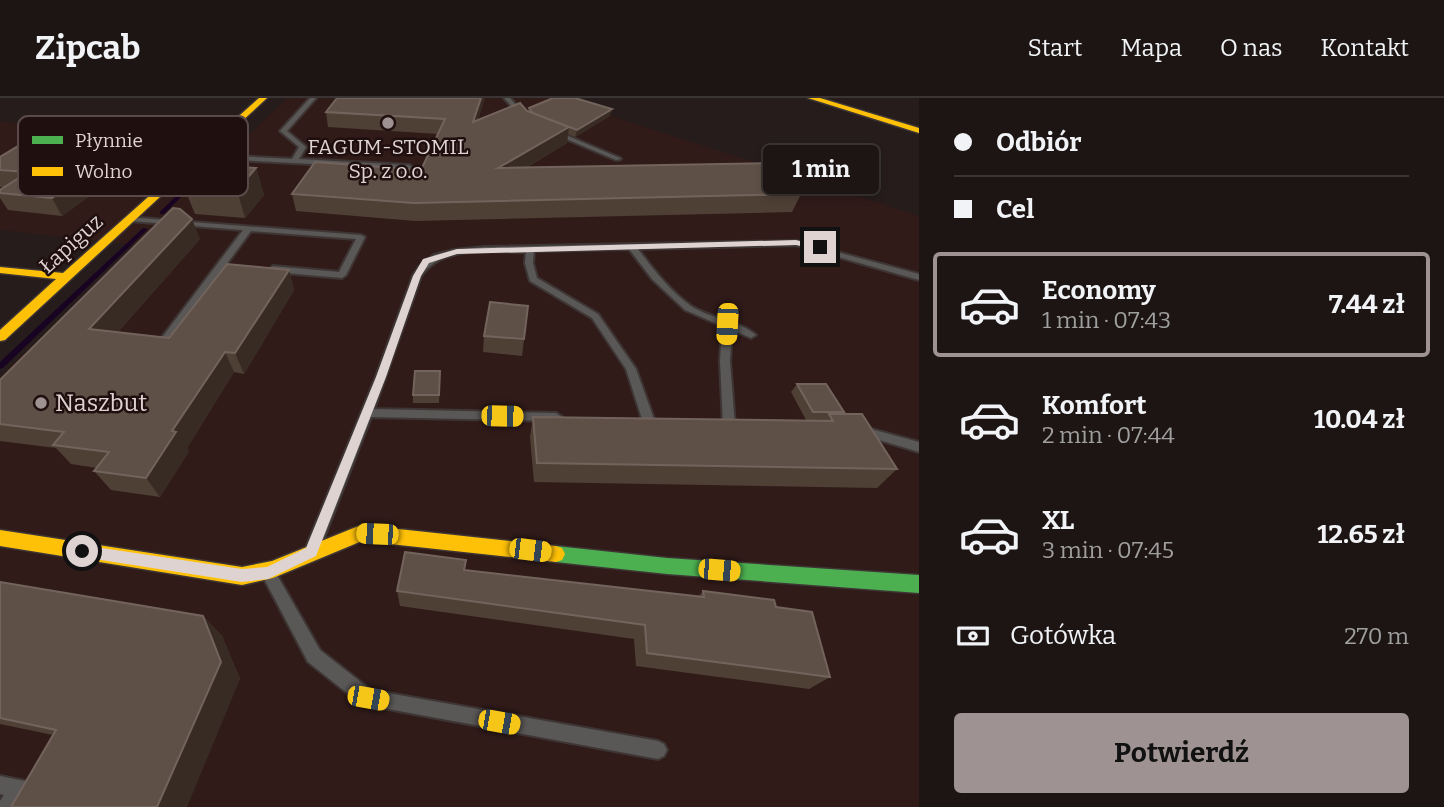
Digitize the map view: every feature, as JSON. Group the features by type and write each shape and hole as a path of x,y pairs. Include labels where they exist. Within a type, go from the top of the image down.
{"street":[{"name":"Łapiguz","path":"243,116 263,98"},
{"path":"812,98 919,131"},
{"name":"Łapiguz","path":"0,337 155,196"},
{"path":"0,270 66,277"},
{"path":"0,538 242,576 268,573 333,541 361,533 667,566 919,584"}],"lane":[{"path":"294,161 303,147 283,131 313,98"},
{"path":"507,98 529,123"},
{"path":"541,127 618,159"},
{"path":"248,159 409,167"},
{"path":"130,219 361,237 342,275 262,268"},
{"path":"163,342 249,228"},
{"path":"311,552 417,276 426,261 457,251 796,243 919,277"},
{"path":"632,247 655,277 688,308 751,335"},
{"path":"530,249 529,263 534,279 595,316 631,369 648,419"},
{"path":"222,265 235,266"},
{"path":"727,324 725,361 729,426"},
{"path":"366,413 556,417"},
{"path":"847,427 919,447"},
{"path":"268,573 314,656 368,698 658,750"},
{"path":"0,785 18,788 7,807"}],"shaded area":[{"path":"287,98 556,98 919,216 919,807 0,807 0,377 135,245 0,230 0,122 18,123 18,196 248,196 248,136"}],"building":[{"path":"337,98 481,98 473,122 520,103 527,111 569,127 498,168 771,163 801,194 414,203 292,194 315,162 421,170 445,119 326,112"},
{"path":"553,98 575,98 612,109 577,130 533,113 529,108"},
{"path":"18,146 18,171 0,170 0,157"},
{"path":"248,168 256,168 248,177"},
{"path":"18,178 18,195 0,193 0,190"},
{"path":"173,208 180,209 192,219 89,329 169,338 227,264 289,270 235,353 225,352 172,431 176,432 146,478 94,471 109,452 53,445 64,432 0,424 0,380"},
{"path":"490,302 528,306 524,339 484,336"},
{"path":"415,371 440,371 439,395 413,395"},
{"path":"797,384 826,384 844,412 813,412"},
{"path":"829,414 862,414 897,469 537,463 533,417 833,421"},
{"path":"405,552 466,560 464,570 704,597 703,591 774,600 776,607 812,612 830,677 647,653 645,625 397,591"},
{"path":"0,582 203,616 221,662 157,807 11,807 56,730 0,718"}],"waterway":[{"path":"162,213 179,196"},
{"path":"0,366 145,229"}],"traffic: fast":[{"path":"556,554 667,566 919,584"}],"traffic: slow":[{"path":"243,116 263,98"},
{"path":"812,98 919,131"},
{"path":"0,337 155,196"},
{"path":"0,270 66,277"},
{"path":"0,538 242,576 273,569 361,533 556,554"}],"place":[{"name":"FAGUM-STOMIL Sp. z o.o.","path":"388,123"},
{"name":"Naszbut","path":"41,403"}],"route":[{"path":"82,551 242,576 268,573 311,552 381,377 417,276 426,261 443,253 796,243 820,247"}]}
